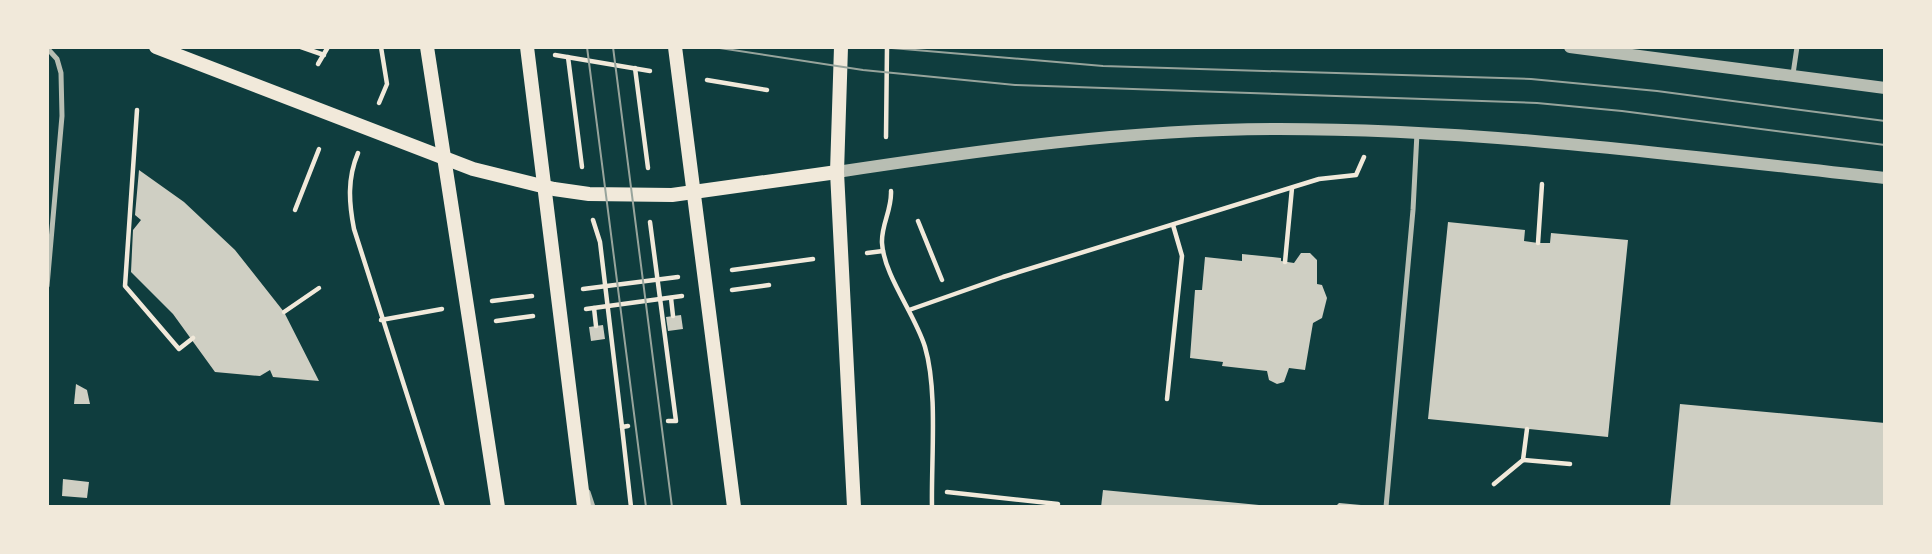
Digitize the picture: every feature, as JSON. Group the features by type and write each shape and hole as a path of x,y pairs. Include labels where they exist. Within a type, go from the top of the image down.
{"main road":[{"path":"156,47 444,158 506,179 589,194 628,196 672,195 837,172"},
{"path":"427,47 498,507"},
{"path":"527,47 584,507"},
{"path":"675,47 734,507"},
{"path":"841,47 837,172 854,507"}],"street":[{"path":"1570,47 1885,88"},
{"path":"837,172 1165,133 1277,129 1417,131 1539,140 1885,178"}],"lane":[{"path":"1793,77 1797,47"},
{"path":"47,48 57,59 61,73 62,116 47,286"},
{"path":"1386,507 1413,210 1417,131"},
{"path":"579,466 593,507"}],"path":[{"path":"301,47 324,55"},
{"path":"318,64 328,47"},
{"path":"381,47 387,84 351,174 349,206 381,320 443,507"},
{"path":"887,47 891,205 883,226 883,251 928,361 932,507"},
{"path":"543,53 661,73"},
{"path":"568,57 583,169"},
{"path":"635,68 649,175"},
{"path":"701,79 767,90"},
{"path":"137,110 125,286 179,349 193,338"},
{"path":"909,310 1003,277 1319,179 1356,175 1376,130"},
{"path":"295,210 318,149"},
{"path":"1538,243 1542,184"},
{"path":"1285,262 1292,188"},
{"path":"590,208 600,242 625,426 631,507"},
{"path":"650,210 650,233 676,421 668,421"},
{"path":"918,221 942,280"},
{"path":"1167,399 1182,256 1173,225"},
{"path":"727,271 767,266"},
{"path":"581,290 688,276"},
{"path":"720,291 769,285"},
{"path":"284,312 319,288"},
{"path":"581,309 695,294"},
{"path":"381,320 541,295"},
{"path":"671,298 673,316"},
{"path":"594,308 596,326"},
{"path":"491,321 543,315"},
{"path":"1494,484 1523,460 1527,429"},
{"path":"1523,460 1570,464"},
{"path":"947,492 1058,504"}],"building":[{"path":"139,170 184,202 235,250 284,312 319,381 273,377 270,370 260,376 215,372 173,314 131,272 133,230 141,220 135,215"},
{"path":"1448,222 1525,230 1524,241 1538,243 1550,243 1551,233 1628,240 1608,437 1428,419"},
{"path":"1301,253 1310,253 1317,260 1317,284 1322,285 1327,298 1322,318 1313,323 1305,370 1289,368 1284,382 1277,384 1269,380 1267,371 1222,366 1223,362 1190,358 1195,290 1202,290 1205,257 1242,261 1242,254 1281,258 1281,261 1294,263"},
{"path":"681,315 683,329 668,331 666,317"},
{"path":"603,325 605,339 591,341 589,327"},
{"path":"76,384 87,390 90,404 74,404"},
{"path":"1680,404 1885,423 1885,507 1670,507"},
{"path":"63,479 89,482 87,498 62,496"},
{"path":"1103,490 1259,505 1101,507"},
{"path":"1339,503 1361,505 1361,507 1335,507"}],"tram line":[{"path":"587,47 646,507"},
{"path":"613,47 672,507"},
{"path":"713,47 863,70 1015,85 1537,103 1622,111 1885,145"},
{"path":"880,47 1103,66 1531,79 1657,91 1885,121"}]}
